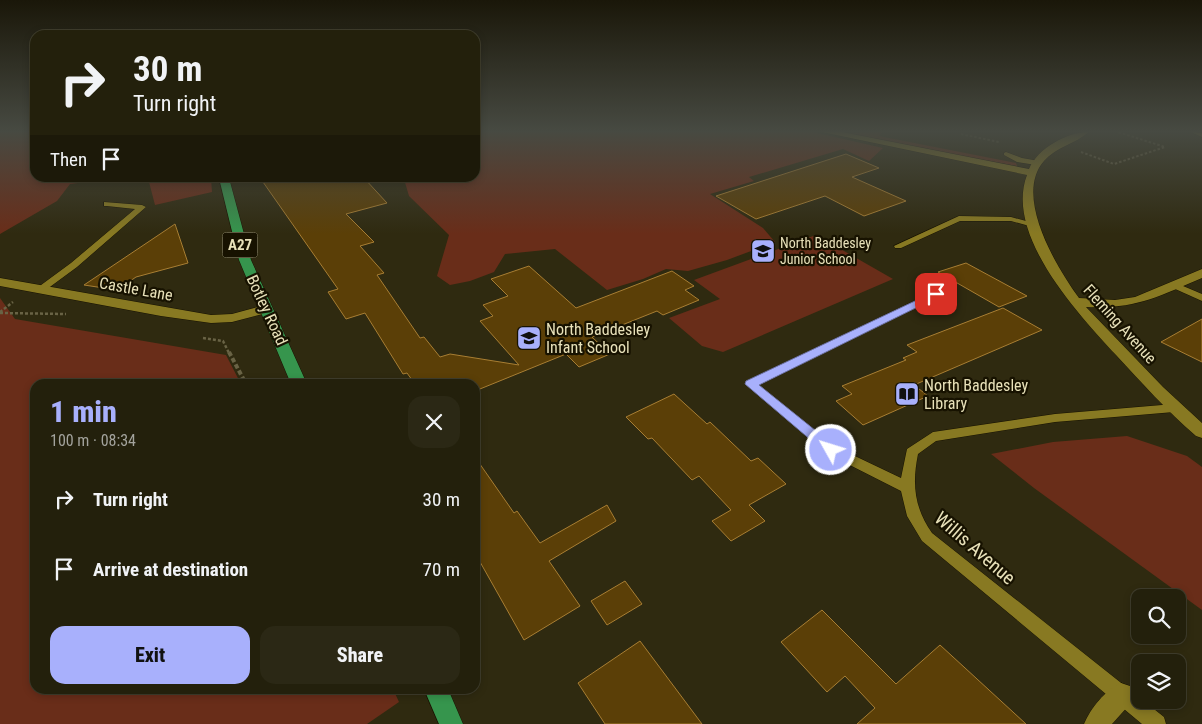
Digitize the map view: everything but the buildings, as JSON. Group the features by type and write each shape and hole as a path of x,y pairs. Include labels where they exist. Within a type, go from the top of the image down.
{"main road":[{"name":"Botley Road","path":"225,182 245,260 265,309 281,339 298,379"},
{"path":"438,694 451,724"}],"street":[{"path":"1021,166 1034,168 1036,166"},
{"name":"Fleming Avenue","path":"1034,168 1029,191 1033,224 1050,262 1075,302 1174,408 1202,432"},
{"path":"1075,302 1115,304 1138,300 1176,286 1202,273"},
{"name":"Castle Lane","path":"0,282 211,319 232,318 265,309"},
{"path":"1096,724 1121,695"}],"lane":[{"path":"1030,166 1034,168"},
{"path":"40,290 74,265 142,206 107,204"},
{"path":"898,246 959,218 1011,219 1033,224"},
{"path":"1176,286 1202,298"},
{"path":"906,487 831,450 751,384 936,294"},
{"name":"Willis Avenue","path":"1156,724 927,537 915,522 906,487 912,452 933,437 1055,418 1174,408"}],"path":[{"path":"0,313 74,316"},
{"path":"195,336 223,341 243,379"}],"shaded area":[{"path":"0,166 30,166 30,182 86,182 70,184 57,201 0,234"},
{"path":"480,166 787,166 749,177 754,181 710,194 763,228 775,242 727,260 688,271 666,269 643,279 607,290 555,249 505,254 494,272 470,281 450,285 437,276 449,235 409,196 405,182 480,182"},
{"path":"149,182 211,182 212,192 155,205"},
{"path":"816,235 893,279 723,352 702,346 669,318 720,299 694,280"},
{"path":"0,298 15,319 226,355 238,379 30,379 30,694 395,694 399,702 367,724 0,724"},
{"path":"1127,436 1187,456 1202,467 1202,610 1186,598 1186,589 1173,589 1034,488 991,454 1053,442"}],"place":[{"name":"North Baddesley Junior School","path":"763,251"},
{"name":"North Baddesley Infant School","path":"529,338"},
{"name":"North Baddesley Library","path":"907,394"}],"route":[{"path":"831,450 751,384 936,294"}]}
